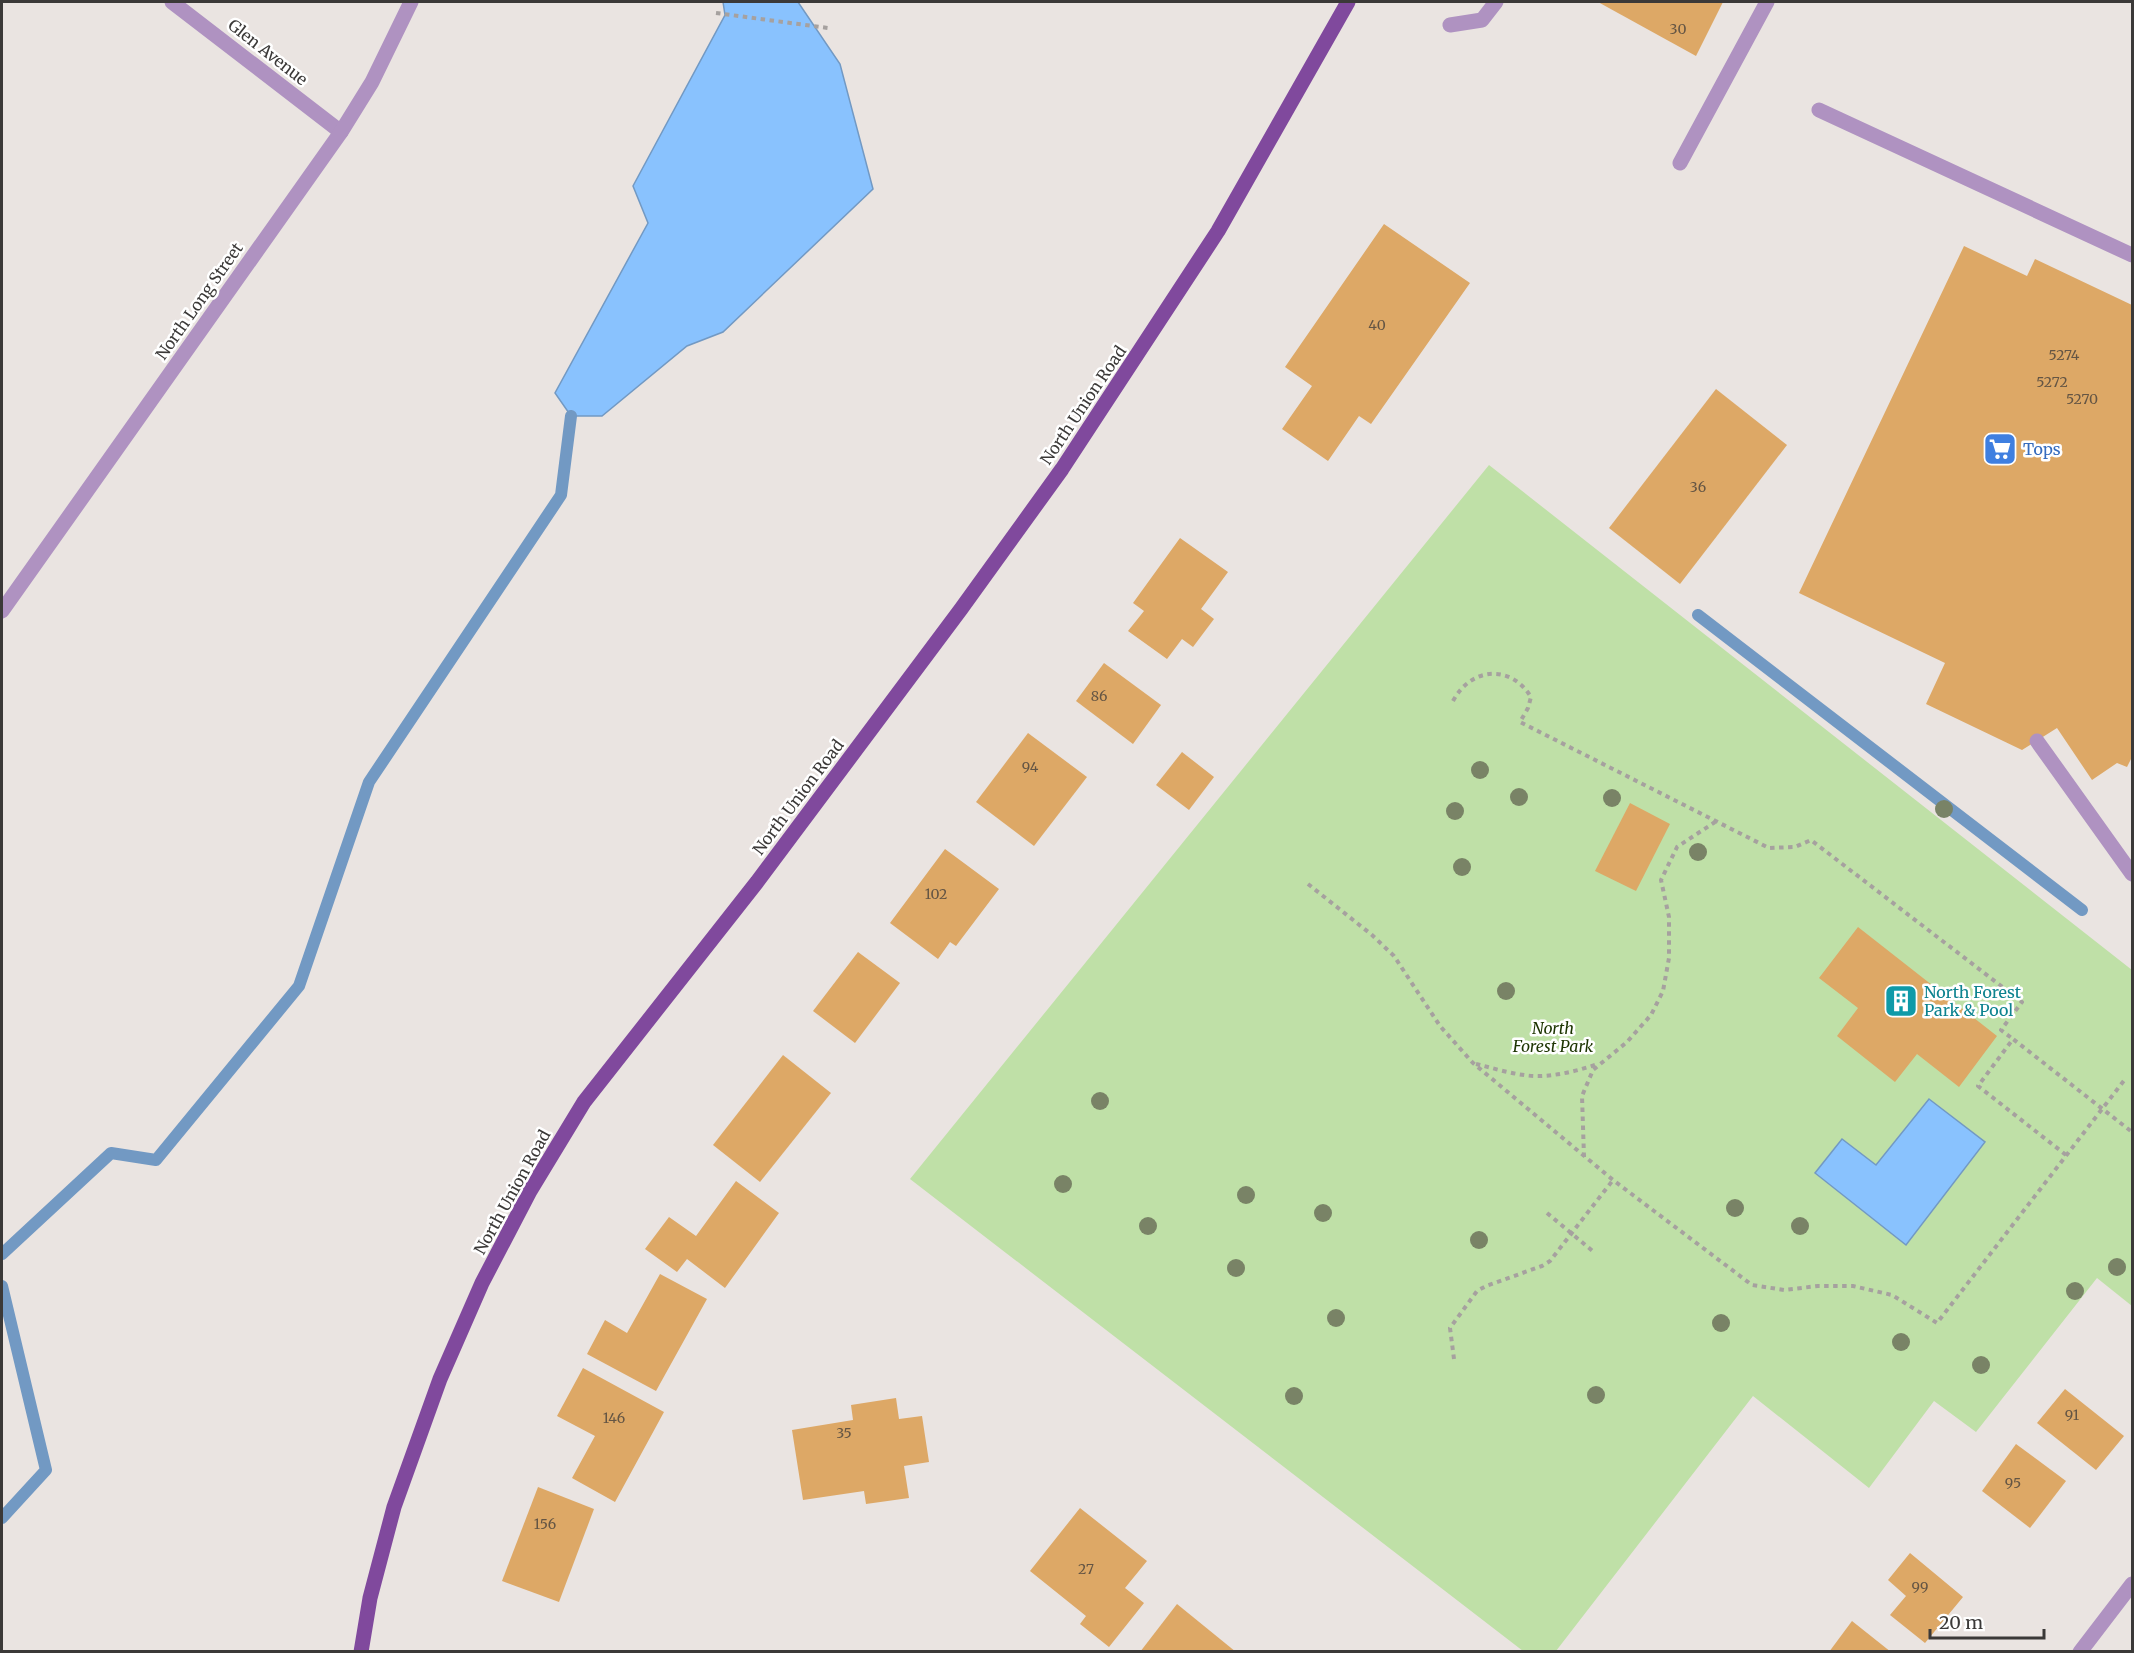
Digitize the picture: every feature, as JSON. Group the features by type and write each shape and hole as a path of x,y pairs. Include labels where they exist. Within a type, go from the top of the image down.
{"main road":[{"name":"North Union Road","path":"361,1652 370,1598 394,1507 440,1379 482,1283 530,1191 584,1102 757,882 961,609 1062,469 1218,231 1348,2"}],"street":[{"name":"Glen Avenue","path":"172,2 341,132"},
{"name":"North Long Street","path":"2,611 341,132 372,82 411,2"},
{"path":"1450,25 1482,20 1496,2"},
{"path":"1680,163 1767,2"},
{"path":"1819,110 2133,255"},
{"path":"2037,741 2133,874"},
{"path":"2080,1652 2133,1584"}],"path":[{"path":"716,13 828,28"},
{"path":"1453,701 1461,689 1474,677 1490,673 1512,679 1526,688 1531,697 1520,722 1769,848 1795,847 1811,840 2022,1002 2001,1030 2133,1132"},
{"path":"1584,1157 1582,1096 1593,1070 1633,1035 1651,1015 1663,991 1669,958 1669,917 1661,880 1677,847 1716,822"},
{"path":"1308,884 1394,956 1440,1026 1473,1063 1584,1157 1752,1285 1784,1290 1818,1286 1852,1286 1892,1295 1937,1323 2126,1078"},
{"path":"2013,1039 1978,1086 2066,1155"},
{"path":"1473,1063 1513,1073 1541,1076 1599,1064"},
{"path":"1454,1359 1450,1328 1478,1291 1550,1261 1613,1180"},
{"path":"1547,1214 1595,1253"}],"green space":[{"name":"North Forest Park","path":"1489,465 2132,970 2132,1306 2097,1278 1976,1432 1934,1401 1869,1488 1753,1396 1556,1651 1523,1651 910,1179"}],"water":[{"path":"723,2 798,2 840,64 873,189 723,332 687,346 602,416 571,416 555,393 648,223 633,186 725,15"},
{"path":"1929,1099 1985,1142 1906,1245 1815,1173 1842,1139 1876,1165"}],"building":[{"path":"1598,2 1723,2 1696,56"},
{"path":"1384,224 1470,283 1371,424 1359,416 1328,461 1282,429 1312,386 1285,367"},
{"name":"Tops","path":"1964,246 2027,276 2035,259 2132,305 2132,757 2127,767 2117,763 2092,780 2057,728 2022,750 1926,704 1945,663 1799,593"},
{"path":"1716,389 1787,445 1680,584 1609,528"},
{"path":"1180,538 1228,572 1201,609 1214,619 1193,647 1182,639 1167,659 1128,631 1144,611 1133,603"},
{"path":"1104,663 1161,705 1133,744 1076,701"},
{"path":"1028,733 1087,777 1034,846 976,802"},
{"path":"1182,752 1214,777 1189,810 1156,785"},
{"path":"1630,803 1670,824 1636,891 1595,871"},
{"path":"945,849 999,889 956,946 950,942 938,959 890,923"},
{"name":"North Forest Park & Pool","path":"1858,927 1997,1036 1959,1087 1917,1054 1895,1082 1837,1036 1858,1008 1819,978"},
{"path":"858,952 900,983 855,1043 813,1011"},
{"path":"783,1055 831,1093 760,1182 713,1145"},
{"path":"736,1181 779,1213 725,1288 687,1259 677,1272 645,1249 669,1217 696,1236"},
{"path":"660,1274 707,1299 656,1391 587,1354 605,1320 627,1333"},
{"path":"583,1368 664,1412 615,1502 572,1478 595,1436 557,1416"},
{"path":"2065,1389 2124,1436 2096,1470 2037,1423"},
{"path":"896,1398 899,1419 922,1416 929,1462 904,1466 909,1498 866,1504 864,1491 803,1500 792,1430 853,1420 851,1405"},
{"path":"2016,1444 2066,1481 2030,1528 1982,1491"},
{"path":"538,1487 594,1509 559,1602 502,1581"},
{"path":"1080,1508 1147,1561 1125,1588 1144,1603 1109,1647 1080,1624 1086,1616 1030,1571"},
{"path":"1910,1553 1963,1597 1925,1643 1890,1615 1906,1596 1888,1580"},
{"path":"1177,1604 1236,1652 1140,1652"},
{"path":"1852,1621 1891,1652 1829,1652"}],"waterway":[{"path":"2,1254 111,1153 156,1160 299,986 369,782 561,495 571,416"},
{"path":"1698,615 2082,910"},
{"path":"2,1286 46,1470 2,1518"}],"place":[{"name":"Tops","path":"2000,449"},
{"name":"North Forest Park & Pool","path":"1901,1001"}]}
